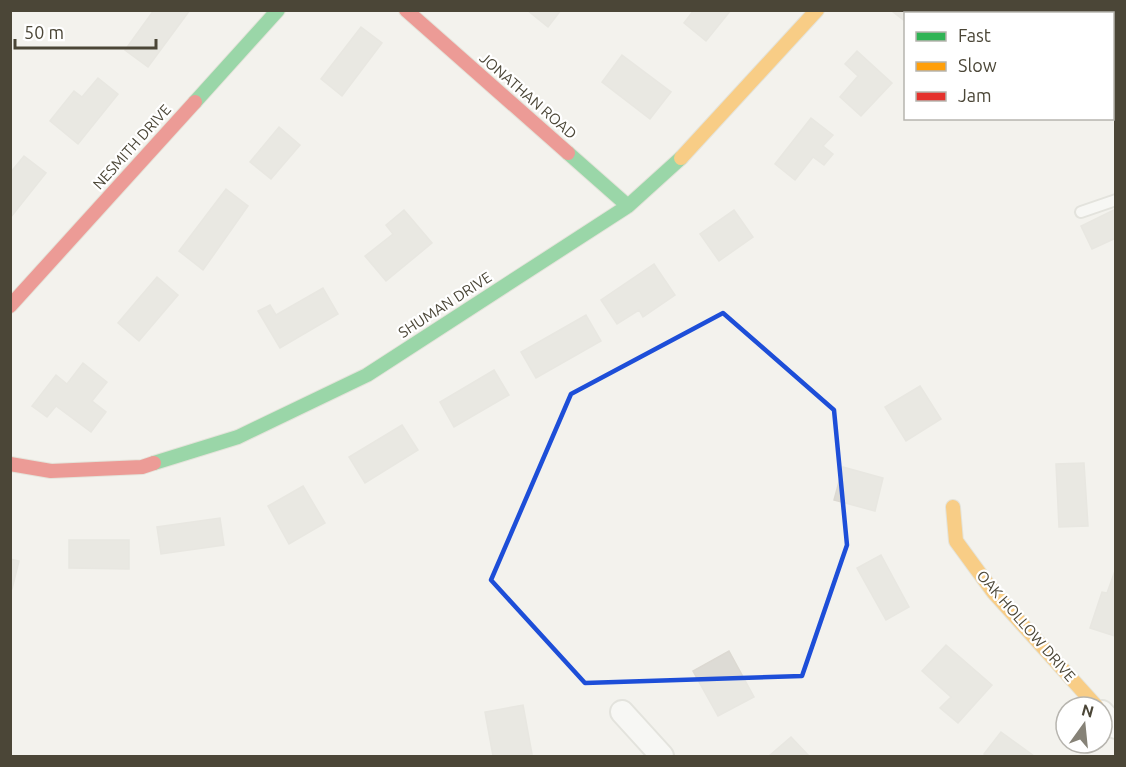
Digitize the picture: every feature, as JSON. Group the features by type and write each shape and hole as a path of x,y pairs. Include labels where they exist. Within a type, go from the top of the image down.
{"street":[{"name":"NESMITH DRIVE","path":"10,306 278,10"},
{"name":"JONATHAN ROAD","path":"406,10 628,206"},
{"name":"SHUMAN DRIVE","path":"10,464 51,471 142,467 238,437 367,375 628,206 685,155 817,10"},
{"name":"OAK HOLLOW DRIVE","path":"953,507 956,541 994,593 1086,695"},
{"path":"622,712 662,756"}],"lane":[{"path":"1081,212 1116,200"}],"highlighted area":[{"path":"723,313 834,410 847,545 802,676 585,683 491,580 571,394"}],"building":[{"path":"154,10 190,10 148,67 125,50"},
{"path":"527,10 561,10 548,27"},
{"path":"694,10 731,10 706,41 684,23"},
{"path":"928,10 926,12 904,12 904,20 893,12"},
{"path":"361,27 382,43 342,96 321,79"},
{"path":"857,51 892,83 861,116 840,97 858,76 845,64"},
{"path":"622,55 671,92 650,119 602,82"},
{"path":"98,78 118,94 78,144 50,121 74,91 82,97"},
{"path":"811,118 833,135 823,146 833,154 824,165 813,157 795,180 775,164"},
{"path":"279,127 300,145 271,179 250,162"},
{"path":"24,156 46,173 10,218 10,173"},
{"path":"226,189 248,206 203,270 179,251"},
{"path":"1116,209 1116,238 1092,249 1081,226"},
{"path":"404,210 432,243 386,281 365,256 393,234 386,225"},
{"path":"734,210 753,237 719,261 700,234"},
{"path":"654,264 675,295 643,317 639,310 617,324 601,300"},
{"path":"157,277 178,295 139,341 118,323"},
{"path":"323,288 338,314 280,348 258,311 270,305 276,315"},
{"path":"586,315 601,341 536,378 521,352"},
{"path":"83,363 107,382 92,401 106,412 91,432 56,406 47,417 32,406 56,375 67,384"},
{"path":"494,370 509,395 454,427 440,402"},
{"path":"920,386 941,419 906,441 885,407"},
{"path":"402,425 418,450 365,483 349,457"},
{"path":"1084,463 1088,526 1059,527 1056,464"},
{"path":"843,467 883,478 875,511 834,500"},
{"path":"303,486 325,523 289,544 268,506"},
{"path":"220,518 224,545 161,554 157,527"},
{"path":"69,540 129,540 129,569 69,568"},
{"path":"881,555 909,607 886,620 857,568"},
{"path":"10,559 19,561 12,589 10,589"},
{"path":"1116,568 1115,636 1090,628 1102,592 1107,593"},
{"path":"946,645 992,685 958,723 940,708 951,697 922,671"},
{"path":"729,651 754,697 718,716 693,671"},
{"path":"523,705 532,754 493,756 485,712"},
{"path":"1001,732 1034,756 988,756 984,754"},
{"path":"791,737 809,756 769,756"}],"traffic: fast":[{"path":"195,102 278,10"},
{"path":"568,153 628,206"},
{"path":"154,463 238,437 367,375 628,206 681,158"}],"traffic: slow":[{"path":"681,158 817,10"},
{"path":"953,507 956,541 994,593 1086,695"}],"traffic: jam":[{"path":"406,10 568,153"},
{"path":"10,306 195,102"},
{"path":"10,464 51,471 142,467 154,463"}]}
